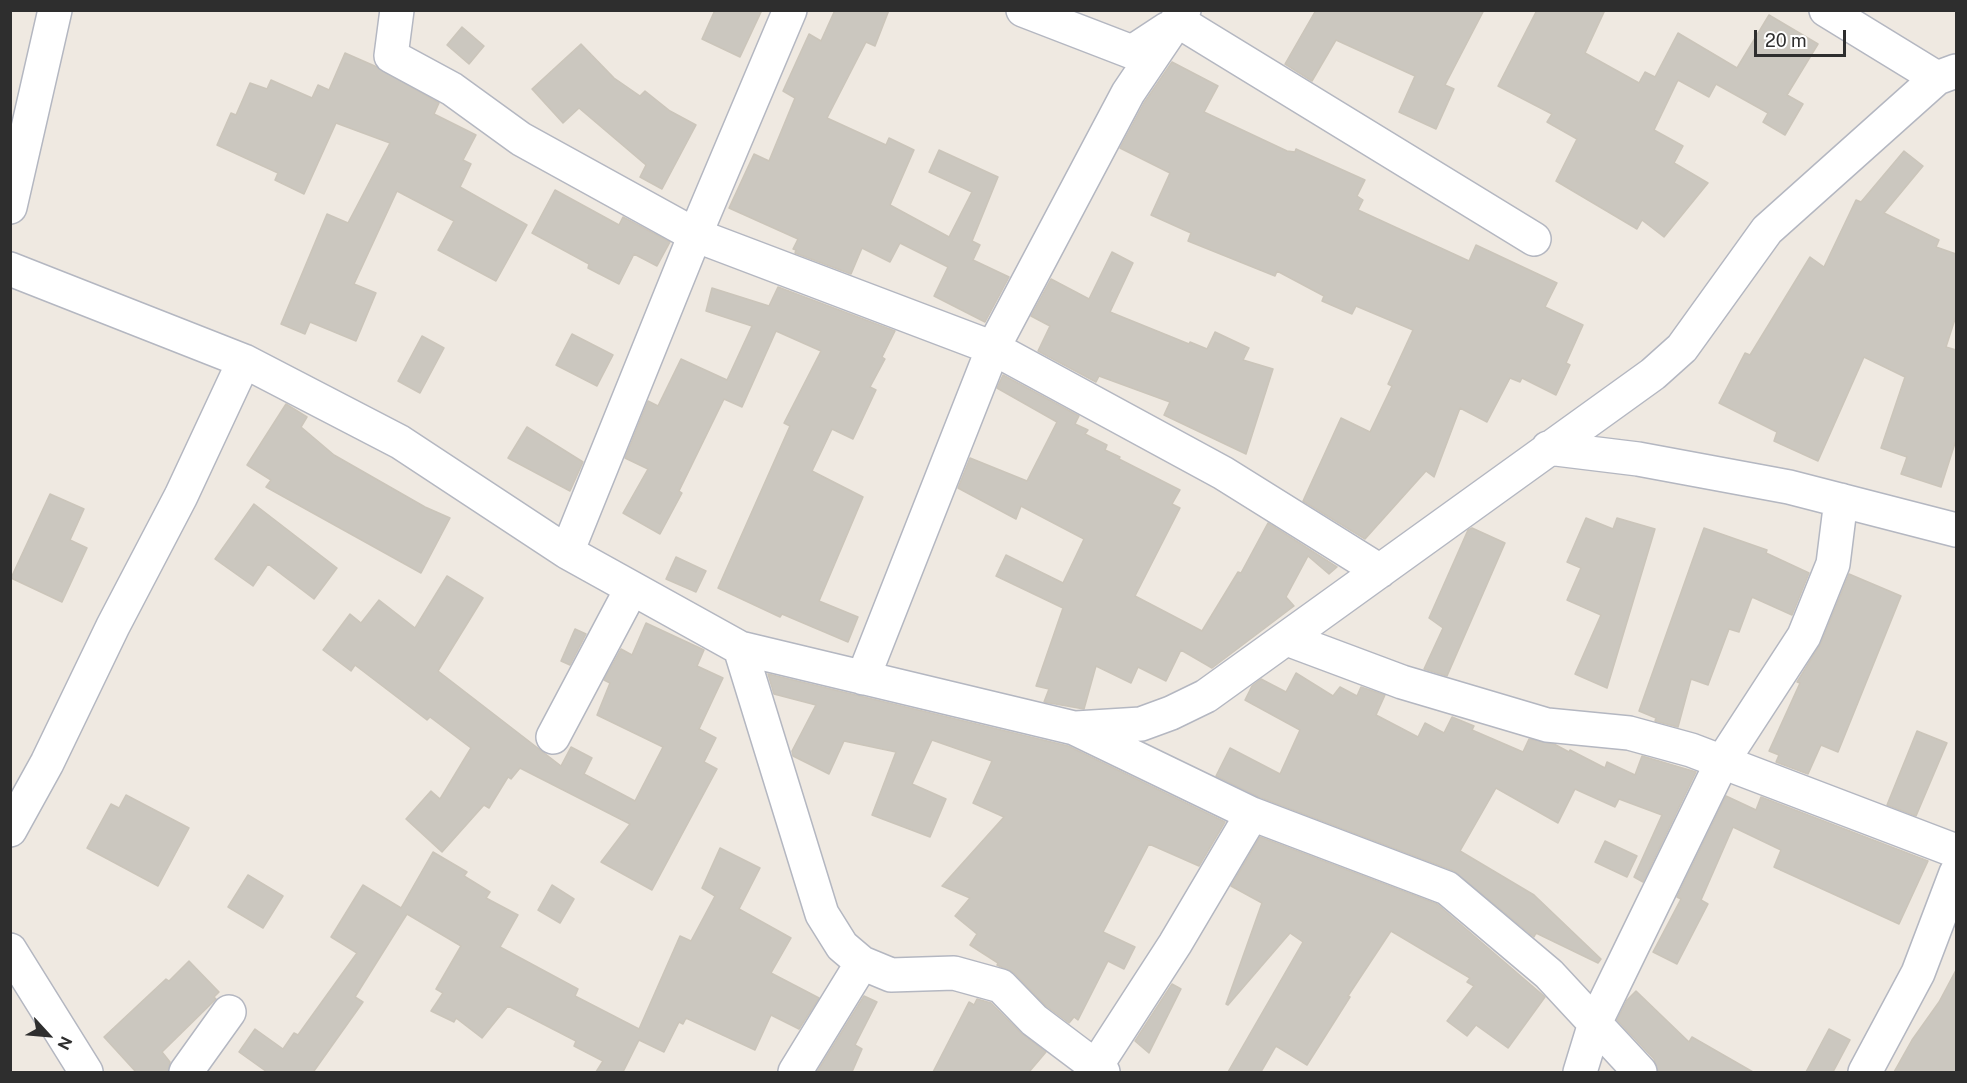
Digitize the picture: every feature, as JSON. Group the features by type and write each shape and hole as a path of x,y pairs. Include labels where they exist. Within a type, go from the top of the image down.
{"street":[{"path":"10,207 55,10"},
{"path":"397,10 391,56 452,89 521,139 695,235 993,348 1223,473 1380,571"},
{"path":"567,552 695,235 790,10"},
{"path":"1023,10 1132,52 1181,16"},
{"path":"1074,728 1141,724 1171,714 1206,696 1653,374 1682,348 1767,230 1946,74 1826,10"},
{"path":"1181,16 1534,239"},
{"path":"863,678 993,348 1128,93 1181,16"},
{"path":"10,269 244,361 400,442 567,552 740,648 1074,728 1252,814 1447,888 1549,974 1640,1072"},
{"path":"10,830 47,763 113,626 181,496 244,361"},
{"path":"1548,448 1638,459 1789,486 1956,531"},
{"path":"1580,1072 1595,1023 1722,762 1804,636 1833,564 1841,500"},
{"path":"553,737 632,588"},
{"path":"1287,639 1402,682 1547,725 1629,733 1691,750 1956,851"},
{"path":"740,648 822,914 842,946 862,963 891,975 954,973 1001,986 1035,1020 1100,1069 1252,814"},
{"path":"1138,759 1141,724"},
{"path":"1865,1072 1918,973 1956,873"},
{"path":"795,1072 862,963"},
{"path":"14,964 86,1072"},
{"path":"186,1072 229,1012"}],"building":[{"path":"715,10 762,10 740,57 702,39"},
{"path":"835,10 889,10 875,46 866,42 827,118 886,145 889,138 914,150 890,205 949,237 972,192 929,172 939,150 998,177 972,241 980,245 973,260 1009,277 985,322 934,296 948,267 900,243 890,262 862,248 851,274 795,253 796,250 793,249 798,239 729,208 754,154 769,161 795,98 783,91 809,34 821,41"},
{"path":"1316,10 1484,10 1445,85 1454,89 1436,129 1399,112 1415,76 1336,40 1312,81 1285,64"},
{"path":"1537,10 1605,10 1585,53 1639,83 1645,72 1655,77 1678,33 1737,68 1769,15 1818,44 1787,95 1803,104 1785,135 1763,122 1768,113 1716,84 1709,97 1678,80 1654,130 1683,146 1674,163 1708,183 1664,237 1642,220 1637,229 1556,181 1577,139 1547,122 1552,114 1498,86"},
{"path":"462,27 484,46 469,64 447,45"},
{"path":"581,44 614,78 640,96 645,91 670,111 696,125 662,189 640,177 646,165 579,108 563,123 532,89"},
{"path":"345,53 377,67 439,103 434,114 476,135 463,160 471,164 460,187 527,225 496,281 438,250 454,221 397,191 354,284 376,293 356,341 310,322 305,334 281,324 327,214 348,223 390,143 336,123 304,194 275,180 278,173 217,145 231,113 236,115 250,83 267,89 271,80 312,98 318,85 329,90"},
{"path":"1172,62 1218,86 1204,112 1287,151 1295,152 1296,149 1365,180 1357,196 1363,200 1358,210 1469,261 1476,245 1557,283 1545,307 1583,325 1566,363 1570,365 1556,395 1522,378 1520,382 1510,378 1487,422 1460,408 1434,477 1426,471 1365,539 1303,501 1341,418 1370,432 1392,386 1388,384 1413,330 1356,306 1352,314 1322,301 1324,296 1277,271 1275,276 1188,241 1191,233 1151,215 1170,173 1120,148 1144,103"},
{"path":"1904,151 1923,166 1884,213 1939,240 1936,247 1956,254 1956,316 1946,347 1956,350 1956,440 1941,487 1901,474 1907,457 1881,448 1905,377 1864,357 1818,461 1774,441 1777,432 1719,403 1745,353 1750,355 1810,257 1824,267 1856,200 1861,202"},
{"path":"555,190 619,225 623,217 670,242 657,266 634,254 619,284 588,268 589,264 532,233"},
{"path":"1112,252 1133,263 1110,312 1207,349 1215,332 1249,348 1243,360 1273,369 1246,454 1164,415 1170,402 1099,376 1096,382 1038,351 1050,326 1031,316 1051,279 1089,299"},
{"path":"778,287 895,331 882,357 885,359 870,387 876,390 853,439 832,429 812,471 863,497 819,601 858,617 848,642 782,614 780,617 718,588 790,426 784,423 821,351 776,331 742,407 724,399 679,491 682,493 660,534 623,513 648,469 625,458 648,401 658,406 681,359 727,380 752,326 706,311 712,288 769,306"},
{"path":"572,334 613,355 597,386 556,365"},
{"path":"422,336 444,348 420,393 398,381"},
{"path":"1003,375 1079,416 1075,424 1088,430 1085,434 1107,445 1105,450 1180,490 1172,504 1180,508 1135,596 1202,631 1238,572 1241,573 1268,523 1337,567 1329,574 1308,556 1286,597 1294,606 1212,668 1181,650 1166,681 1138,667 1131,683 1096,666 1084,709 1044,702 1049,689 1036,686 1063,608 996,576 1006,555 1063,583 1084,539 1021,506 1016,519 958,488 970,458 1027,481 1057,422 997,388"},
{"path":"286,404 307,417 301,427 334,455 425,507 450,518 421,573 266,487 271,480 247,465"},
{"path":"527,427 583,462 570,491 508,458"},
{"path":"50,494 84,509 70,540 87,548 62,602 11,578"},
{"path":"254,504 337,568 314,599 268,564 253,586 215,559"},
{"path":"1586,518 1613,529 1617,518 1655,529 1607,688 1575,674 1601,615 1567,600 1581,568 1567,562"},
{"path":"1472,528 1505,543 1447,676 1424,669 1443,628 1429,618 1468,530"},
{"path":"1704,528 1767,550 1766,553 1809,573 1792,615 1752,597 1739,632 1729,629 1708,685 1691,679 1678,727 1655,721 1656,718 1639,711"},
{"path":"676,557 706,571 696,592 666,579"},
{"path":"1849,574 1901,596 1838,752 1821,745 1808,774 1776,762 1779,755 1769,751 1800,683 1797,682 1821,643"},
{"path":"447,576 483,598 438,671 561,766 571,747 592,758 584,774 635,801 663,747 597,715 610,683 604,680 621,649 632,655 646,623 704,650 697,666 723,678 699,729 716,738 704,762 717,769 652,890 601,862 630,824 520,768 511,779 508,777 489,808 484,805 442,852 406,819 431,791 440,799 471,748 430,717 427,720 355,665 351,671 323,650 350,614 361,623 379,600 415,628"},
{"path":"575,629 586,634 570,665 561,661"},
{"path":"1296,673 1333,696 1340,687 1357,696 1361,687 1385,695 1376,715 1418,737 1425,723 1444,733 1452,717 1474,726 1472,730 1523,752 1529,739 1554,744 1569,752 1570,750 1605,768 1607,762 1635,775 1642,756 1696,772 1643,882 1634,877 1662,815 1619,799 1615,807 1575,789 1558,823 1496,788 1460,851 1534,895 1601,959 1598,963 1536,933 1534,937 1454,871 1259,797 1216,776 1230,748 1280,774 1300,730 1245,700 1252,686 1261,679 1286,692"},
{"path":"768,674 1068,746 1225,822 1199,866 1149,844 1103,932 1135,947 1124,969 1108,961 1078,1020 1074,1017 1069,1023 1046,1006 1014,973 997,965 998,963 970,945 977,934 955,916 970,898 942,886 1004,817 973,803 992,761 932,740 912,784 946,799 930,837 872,815 896,752 844,741 829,774 793,756 792,751 816,705 774,694"},
{"path":"1917,731 1947,743 1916,816 1887,805"},
{"path":"126,795 189,828 158,886 87,848 111,804 119,808"},
{"path":"1726,796 1756,810 1761,797 1928,861 1899,924 1774,867 1781,850 1733,827 1701,900 1708,904 1677,964 1653,952 1681,899 1677,897"},
{"path":"1260,837 1437,904 1545,997 1508,1048 1476,1025 1467,1036 1447,1021 1474,986 1467,982 1470,978 1391,931 1348,996 1350,997 1307,1065 1276,1046 1261,1072 1228,1072 1303,942 1290,933 1228,1005 1226,1004 1262,903 1231,886"},
{"path":"1605,841 1637,856 1627,877 1595,862"},
{"path":"720,848 760,868 739,909 791,938 771,973 819,998 799,1029 771,1015 755,1050 686,1018 683,1024 679,1022 664,1052 639,1040 623,1072 596,1072 603,1061 574,1046 576,1041 508,1006 482,1038 456,1018 454,1022 431,1011 443,993 436,989 461,946 407,914 355,997 363,1002 314,1071 316,1072 267,1072 239,1052 255,1029 283,1049 294,1033 298,1035 357,953 331,937 363,885 401,908 433,852 467,872 464,876 490,892 486,898 518,915 500,947 578,989 575,996 639,1029 680,936 691,941 715,896 702,888"},
{"path":"248,875 283,896 263,928 228,907"},
{"path":"552,885 574,899 560,923 538,910"},
{"path":"189,961 219,992 214,997 216,999 162,1052 170,1062 168,1072 136,1072 104,1037 166,979 169,981"},
{"path":"1956,970 1956,1072 1894,1072 1912,1040 1939,1002"},
{"path":"1172,984 1181,989 1149,1053 1135,1041"},
{"path":"1636,991 1689,1042 1692,1037 1753,1072 1658,1072 1654,1059 1617,1020 1627,1000"},
{"path":"864,996 877,1002 855,1045 862,1049 852,1072 817,1072"},
{"path":"977,999 991,1003 1021,1033 1046,1052 1029,1072 933,1072 969,1002 974,1005"},
{"path":"1829,1029 1850,1040 1833,1072 1806,1072"}]}
